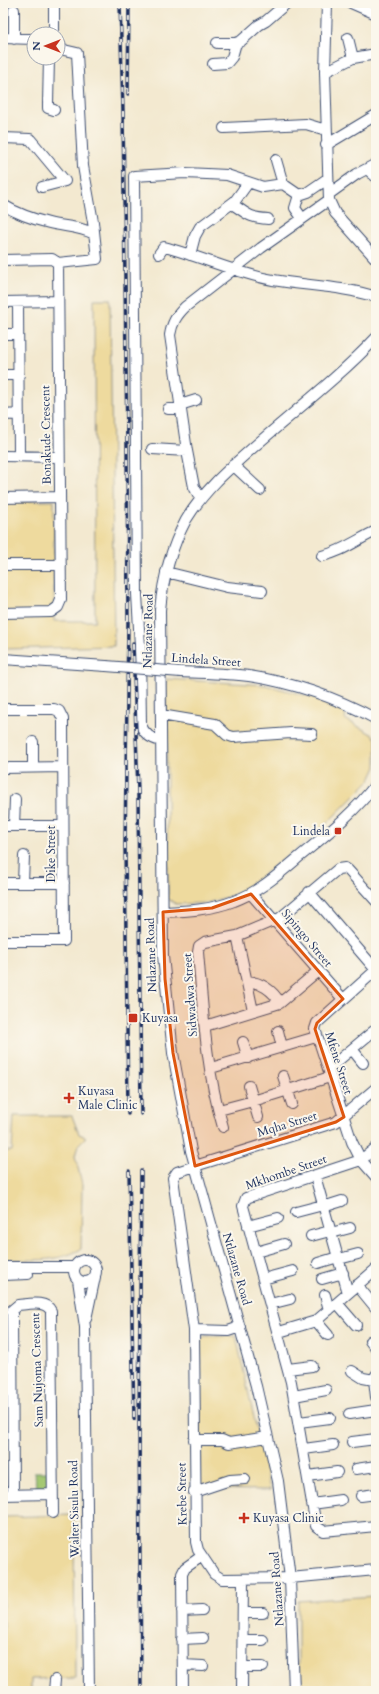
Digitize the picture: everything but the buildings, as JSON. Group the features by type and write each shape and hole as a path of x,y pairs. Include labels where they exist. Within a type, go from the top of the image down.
{"street":[{"path":"54,3 54,26"},
{"path":"217,43 236,43 246,38 259,25 287,3"},
{"path":"327,3 325,72 326,146 329,197 335,213 376,259"},
{"path":"351,3 376,14"},
{"path":"14,10 14,38"},
{"path":"3,38 26,39"},
{"path":"348,38 352,58"},
{"path":"213,64 227,63 232,57 236,43"},
{"path":"3,260 52,259 58,263 97,259 83,166 77,53 66,50"},
{"path":"325,72 352,58 376,54"},
{"path":"49,66 48,108 54,110"},
{"path":"326,146 376,115"},
{"path":"224,128 306,124 326,130"},
{"path":"3,138 30,139 65,182 42,187"},
{"path":"276,160 283,184 299,195"},
{"path":"198,494 194,487 180,407 170,335 172,325 185,307 357,174 372,166 376,178"},
{"path":"161,741 143,731 141,725 141,653 137,594 134,176 185,172 228,175 263,187 283,184"},
{"path":"299,195 308,192 328,179"},
{"path":"190,255 195,236 200,227 232,204 248,183"},
{"path":"299,195 295,208 302,218"},
{"path":"232,204 240,207 252,218 268,219"},
{"path":"3,205 20,215 49,223 85,228 94,234"},
{"path":"159,254 164,247 234,270 272,279 348,289 376,296"},
{"name":"Bonakude Crescent","path":"3,613 51,612 58,607 60,600 58,263"},
{"path":"3,302 58,301"},
{"path":"18,302 20,456"},
{"path":"3,334 18,334"},
{"name":"Ntlazane Road","path":"294,1691 290,1578 278,1481 256,1386 195,1166 182,1109 173,1053 165,979 162,912 160,610 166,572 171,554 186,520 210,488 233,465 356,358 376,338"},
{"path":"3,375 19,375"},
{"path":"168,409 180,407 196,400"},
{"path":"3,415 19,414"},
{"path":"152,448 187,451"},
{"path":"3,456 58,457"},
{"path":"233,465 260,490"},
{"path":"3,498 60,497"},
{"path":"322,556 336,552 358,539 376,531"},
{"path":"3,564 60,565"},
{"path":"166,572 227,587 262,591"},
{"name":"Lindela Street","path":"3,659 247,676 280,682 329,696 376,719"},
{"name":"Dike Street","path":"3,709 54,709 59,711 63,719 64,883 64,941 3,941"},
{"path":"161,715 215,724 227,735 233,737 291,733 312,734"},
{"path":"33,742 33,767"},
{"path":"3,768 63,767"},
{"path":"162,912 212,908 251,894 273,879 349,815 364,800 376,784"},
{"path":"14,826 15,799"},
{"path":"3,826 63,826"},
{"path":"23,883 24,856"},
{"name":"Sidwadwa Street","path":"223,1127 211,1068 205,1026 198,952 199,946 205,942 237,936 280,918 338,869 345,868 376,901"},
{"path":"3,883 64,883"},
{"path":"309,892 376,970"},
{"name":"Sipingo Street","path":"251,894 343,999"},
{"path":"237,936 253,1011"},
{"name":"Mfene Street","path":"361,1160 344,1117 316,1037 315,1029 317,1023 376,970"},
{"path":"205,1026 280,1003 318,971"},
{"path":"247,981 262,984 280,1003"},
{"path":"219,1110 288,1090 329,1073 352,1049 376,1029"},
{"path":"278,1031 282,1047"},
{"path":"211,1068 316,1037"},
{"path":"243,1042 248,1058"},
{"path":"352,1049 362,1063"},
{"path":"283,1076 292,1104"},
{"path":"249,1086 258,1117"},
{"name":"Mqha Street","path":"195,1166 336,1122 344,1117 376,1088"},
{"name":"Mkhombe Street","path":"376,1148 361,1160 246,1198 243,1206 288,1369 304,1449 315,1522 320,1530 376,1526"},
{"path":"361,1160 376,1176"},
{"name":"Krebe Street","path":"195,1166 176,1173 174,1182 194,1330 194,1492 196,1542 202,1556 214,1574 219,1578 243,1580 290,1578"},
{"path":"315,1176 348,1293"},
{"path":"296,1212 342,1201"},
{"path":"248,1226 278,1218"},
{"path":"311,1236 350,1228"},
{"path":"256,1252 284,1244"},
{"path":"318,1262 358,1254"},
{"path":"82,1260 91,1261 97,1269 95,1277 89,1282 81,1282 76,1273 82,1260"},
{"path":"3,1267 76,1273"},
{"path":"278,1332 316,1321 376,1269"},
{"path":"263,1279 293,1271"},
{"path":"3,1275 76,1273"},
{"name":"Walter Sisulu Road","path":"76,1273 85,1327 89,1691"},
{"path":"322,1279 342,1273"},
{"name":"Walter Sisulu Road","path":"85,1327 95,1277"},
{"path":"357,1285 375,1307"},
{"path":"325,1295 333,1306 356,1325"},
{"path":"270,1304 290,1299"},
{"name":"Sam Nujoma Crescent","path":"8,1495 8,1404 12,1310 18,1305 43,1304 49,1308 51,1312 53,1513"},
{"path":"316,1321 328,1335"},
{"path":"194,1330 228,1331 240,1327"},
{"path":"288,1369 312,1366"},
{"path":"352,1371 375,1386"},
{"path":"294,1396 326,1390"},
{"path":"349,1414 376,1410"},
{"path":"299,1422 330,1418"},
{"path":"194,1440 222,1440 229,1443 268,1437"},
{"path":"352,1442 376,1439"},
{"path":"304,1449 333,1445"},
{"path":"356,1469 376,1466"},
{"path":"308,1476 337,1472"},
{"path":"194,1492 230,1480 245,1479"},
{"path":"8,1495 52,1494"},
{"path":"361,1496 376,1494"},
{"path":"312,1504 341,1500"},
{"path":"183,1691 183,1571 188,1565 202,1556"},
{"path":"290,1578 376,1570"},
{"path":"242,1691 243,1580"},
{"path":"182,1611 202,1610"},
{"path":"243,1613 263,1613"},
{"path":"182,1638 203,1638"},
{"path":"242,1640 263,1640"},
{"path":"183,1665 203,1666"},
{"path":"242,1667 262,1667"},
{"path":"54,1691 55,1680"}],"highlighted area":[{"path":"251,894 343,999 317,1023 315,1029 344,1117 336,1122 195,1166 173,1053 165,979 163,912 212,908"}],"green space":[{"path":"35,1472 49,1472 50,1484 47,1490 36,1491"}],"sand":[{"path":"94,299 110,299 114,646 3,649 3,501 54,501 54,621 95,621"},
{"path":"166,679 265,685 324,700 346,710 345,719 373,735 376,739 376,767 370,780 316,834 239,893 207,903 176,904 168,899"},
{"path":"14,1116 72,1116 79,1134 86,1137 78,1145 75,1156 82,1184 81,1249 62,1257 43,1260 3,1259 3,1151 12,1151"},
{"path":"205,1336 236,1336 270,1490 199,1489 200,1345 201,1339"},
{"path":"74,1515 75,1678 31,1679 31,1691 3,1691 3,1517"},
{"path":"376,1596 376,1691 298,1691 298,1601"}],"railway":[{"path":"120,3 123,111 127,445 128,623 125,844 128,1114"},
{"path":"128,94 129,3"},
{"path":"133,644 138,792 141,1114"},
{"path":"141,1170 139,1427 141,1691"},
{"path":"129,1171 134,1419"}],"place":[{"name":"Lindela","path":"338,831"},
{"name":"Kuyasa","path":"133,1018"},
{"name":"Kuyasa Male Clinic","path":"69,1098"},
{"name":"Kuyasa Clinic","path":"244,1518"}]}
